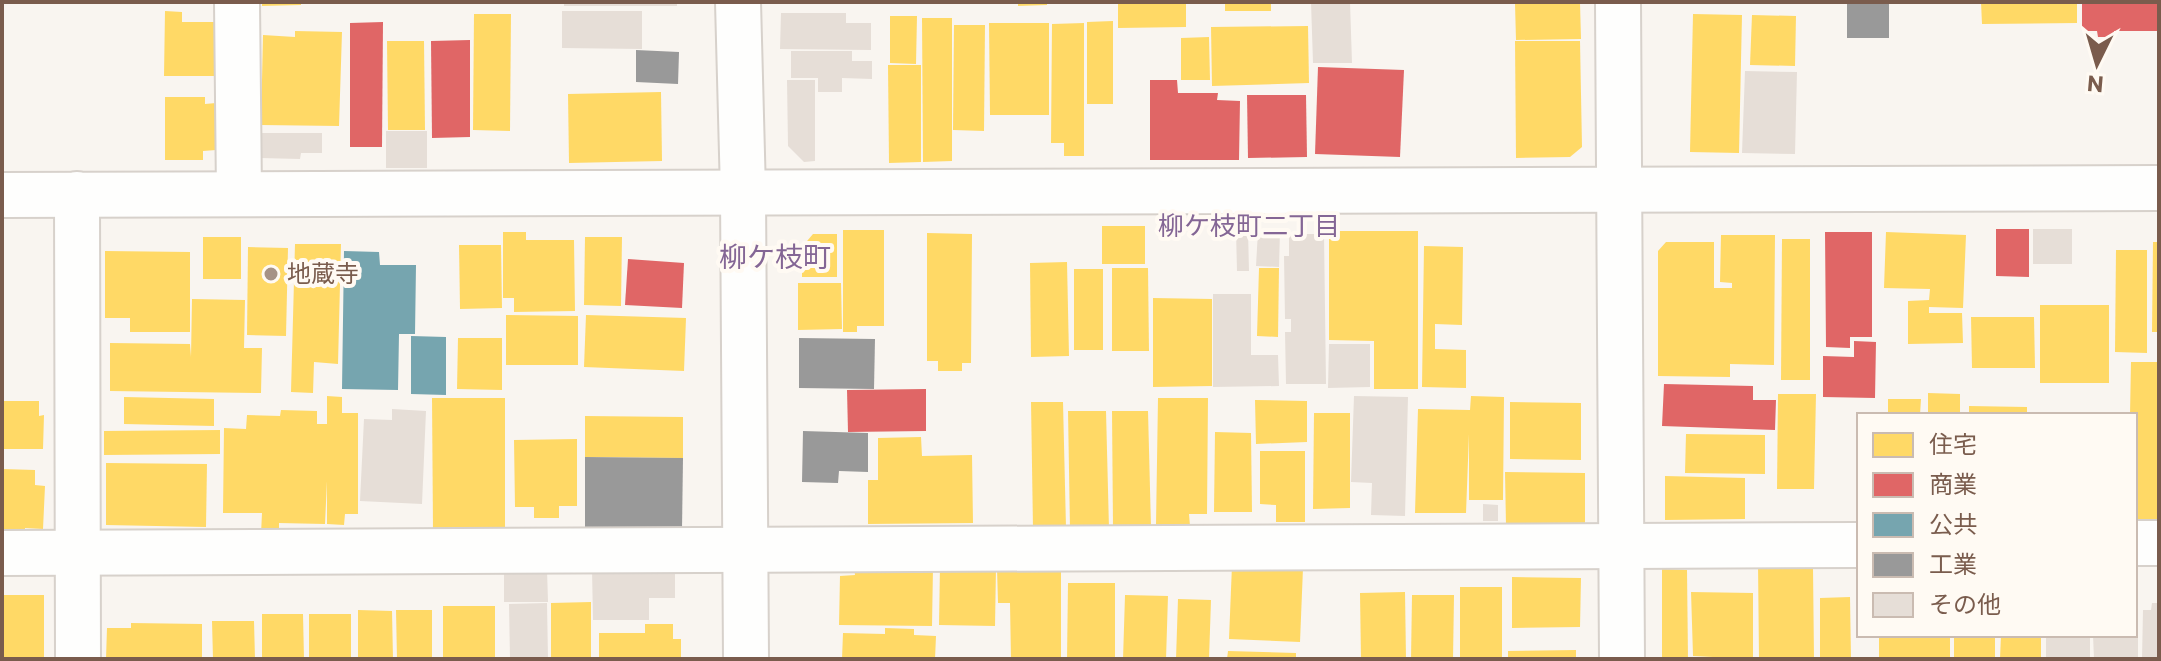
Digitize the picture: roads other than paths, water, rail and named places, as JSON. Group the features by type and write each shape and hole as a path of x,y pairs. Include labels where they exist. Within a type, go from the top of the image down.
{"street":[{"path":"237,2 239,194"},
{"path":"738,2 743,192 746,659"},
{"path":"1618,2 1622,659"},
{"path":"2,195 2159,188"},
{"path":"77,194 78,659"},
{"path":"2137,543 2159,543"},
{"path":"2,553 1857,545"}],"place":[{"name":"地蔵寺","path":"271,274"}],"district":[{"name":"柳ケ枝町二丁目","path":"1249,226"},
{"name":"柳ケ枝町","path":"775,257"}]}
